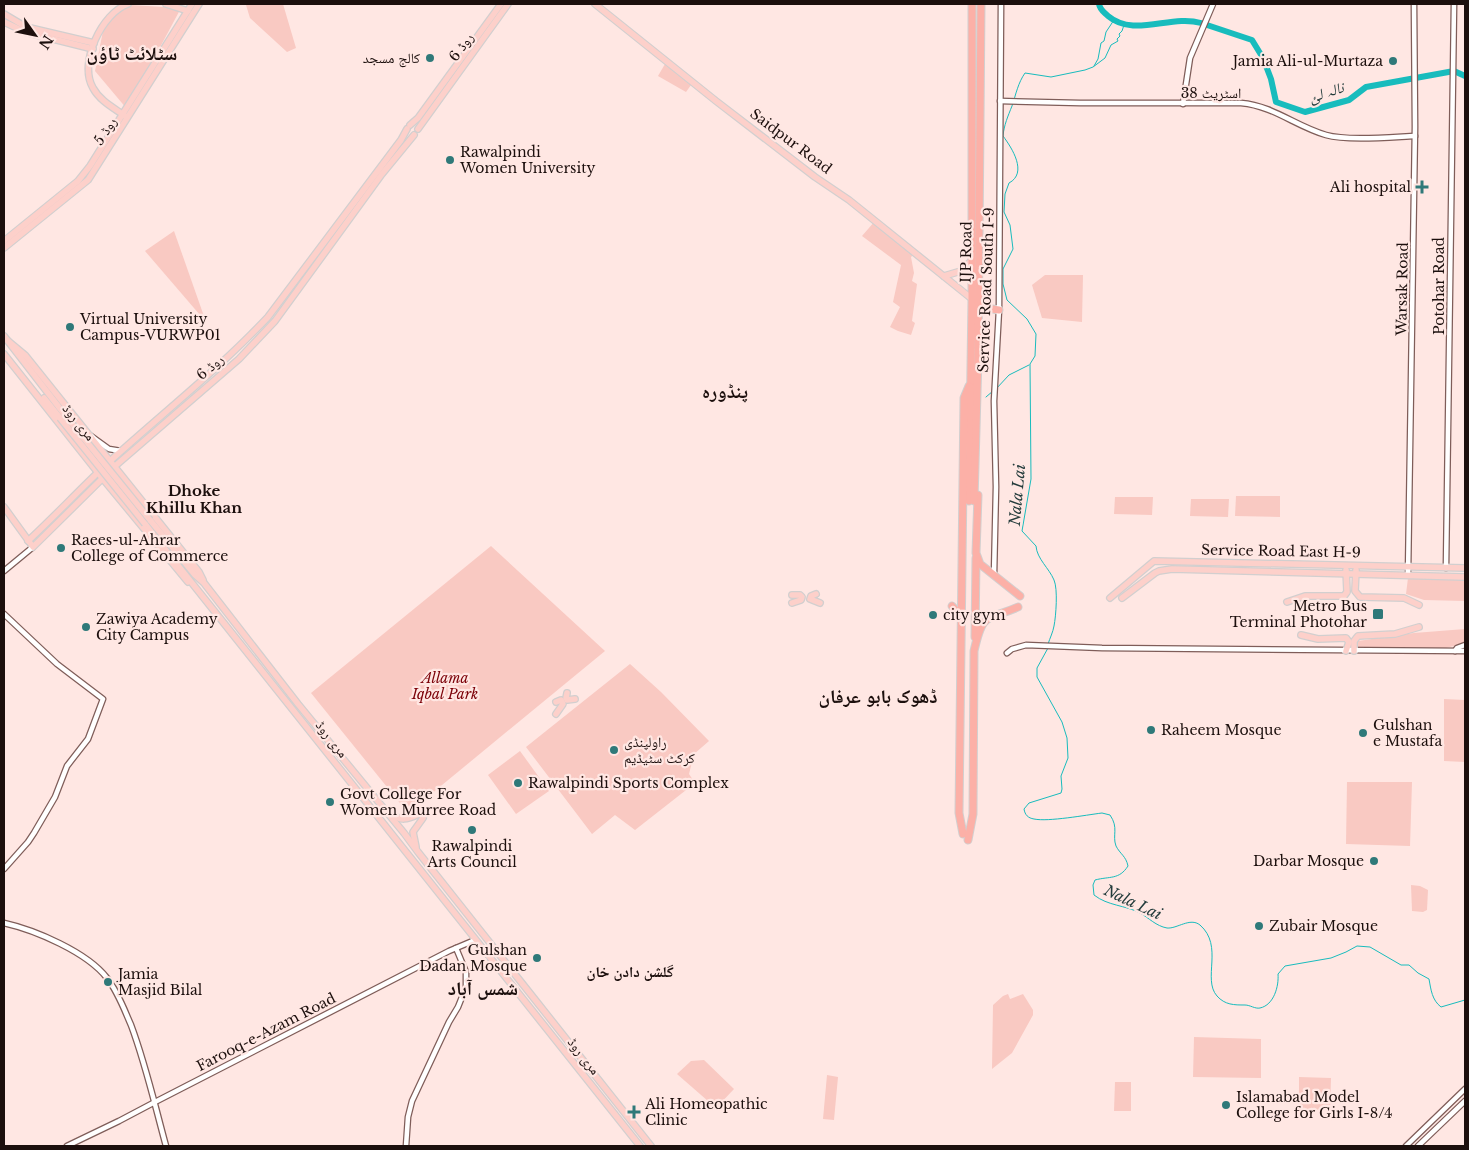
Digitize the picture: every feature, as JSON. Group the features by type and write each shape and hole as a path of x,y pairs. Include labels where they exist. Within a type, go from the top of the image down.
{"highway":[{"name":"IJP Road","path":"972,4 971,501 977,388 981,4"},
{"path":"978,308 999,310"},
{"path":"962,834 959,813 964,398 971,381"},
{"path":"968,840 973,814 974,651 981,410 977,388"},
{"path":"976,553 980,564 1020,596"},
{"path":"952,606 962,617"},
{"path":"974,651 982,624 996,614 1018,607"}],"main road":[{"path":"126,116 102,100 92,88 88,74 88,64 93,46 105,22 114,12 128,4"},
{"path":"166,4 190,12"},
{"name":"روڈ 5","path":"4,248 88,180 190,12 192,4"},
{"name":"روڈ 5","path":"190,12 200,4"},
{"name":"روڈ 6","path":"28,541 110,461 249,337 268,317 501,4"},
{"name":"روڈ 6","path":"33,547 103,480 114,467 239,359 276,321 508,4"},
{"name":"Saidpur Road","path":"594,4 716,101 849,200 972,299"},
{"path":"4,14 26,26 93,46"},
{"path":"4,22 25,32 93,46"},
{"name":"روڈ 5","path":"4,241 78,180 126,116"},
{"path":"416,125 416,132 410,134 408,127 416,125"},
{"path":"944,276 961,271 972,260"},
{"path":"5,338 25,356 91,437 199,572 204,583"},
{"name":"مری روڈ","path":"5,338 62,417"},
{"name":"مری روڈ","path":"4,348 148,522 204,583 298,704 651,1146"},
{"path":"4,354 172,565 189,584 199,591"},
{"path":"79,449 84,451 90,448 92,445 91,437"},
{"path":"4,507 33,547"},
{"name":"مری روڈ","path":"148,522 199,591 640,1146"},
{"name":"Service Road East H-9","path":"1110,598 1154,561 1465,568"},
{"path":"1274,564 1274,572"},
{"path":"1356,565 1355,591 1360,596 1404,598 1420,605"},
{"path":"1122,598 1159,571 1148,566"},
{"path":"1287,602 1305,596 1344,596 1347,592 1346,566"},
{"name":"Service Road East H-9","path":"1159,571 1172,569 1465,576"},
{"path":"816,594 811,596 810,599 820,603"},
{"path":"792,595 800,595 802,597 801,600 792,603"},
{"path":"1354,651 1354,641 1358,636 1395,634 1419,626"},
{"path":"1301,635 1318,639 1346,638 1349,642 1346,651"},
{"path":"567,693 567,700 575,699"},
{"path":"556,702 561,700 563,704 556,714"},
{"path":"386,812 400,820 408,820 420,816 413,832 418,852"}],"street":[{"name":"Service Road South I-9","path":"994,576 996,487 994,402 999,310 1001,4"},
{"path":"1183,104 1190,58 1213,4"},
{"name":"Warsak Road","path":"1408,575 1415,92 1414,4"},
{"name":"Potohar Road","path":"1446,568 1454,4"},
{"name":"اسٹریٹ 38","path":"1000,101 1253,104 1276,112 1306,129 1329,136 1414,136"},
{"path":"91,437 109,448 122,452"},
{"path":"4,571 33,547"},
{"path":"4,614 57,664 103,699 88,739 66,766 55,797 28,842 4,869"},
{"path":"1007,654 1018,646 1039,645 1465,652"},
{"path":"1455,651 1457,648 1465,645"},
{"path":"4,923 56,941 95,966 106,977 118,995 128,1018 155,1102 166,1146"},
{"name":"Farooq-e-Azam Road","path":"67,1146 475,940"},
{"path":"406,1146 408,1117 412,1101 466,987 466,972 456,948"},
{"path":"1406,1146 1465,1089"},
{"path":"1418,1146 1465,1100"},
{"path":"1422,1131 1428,1137"}],"green space":[{"path":"283,4 296,48 287,52 250,18 246,5"},
{"path":"130,5 181,8 127,109 95,71 105,21"},
{"path":"665,64 691,85 686,92 658,76"},
{"path":"875,221 916,252 911,257 914,273 912,281 917,284 912,321 915,323 911,335 890,327 900,307 893,302 901,265 862,236"},
{"path":"174,231 206,322 145,251"},
{"path":"1045,275 1083,275 1082,322 1042,318 1032,285"},
{"path":"1236,496 1280,496 1280,517 1235,516"},
{"path":"1115,497 1153,497 1152,515 1114,514"},
{"path":"1191,499 1229,499 1228,517 1190,516"},
{"name":"Allama Iqbal Park","path":"491,546 605,651 408,813 311,693"},
{"path":"1408,578 1465,579 1465,601 1424,600 1406,594"},
{"path":"1465,629 1465,643 1446,648 1356,648 1358,641 1414,633"},
{"name":"راولپنڈی کرکٹ سٹیڈیم","path":"630,664 661,692 709,741 694,754 689,774 695,783 635,830 615,815 592,834 526,747"},
{"path":"1444,699 1465,700 1465,762 1444,761"},
{"name":"Rawalpindi Sports Complex","path":"520,751 549,791 516,814 488,775"},
{"path":"1347,782 1412,782 1410,846 1346,844"},
{"path":"1411,885 1420,886 1428,890 1427,910 1423,912 1412,911"},
{"path":"1008,994 1010,999 1023,994 1033,1010 1033,1015 1012,1053 992,1069 993,1005"},
{"path":"1194,1037 1261,1039 1261,1078 1193,1077"},
{"path":"704,1060 734,1089 716,1108 677,1074 691,1061"},
{"path":"827,1075 838,1077 834,1120 823,1119"},
{"path":"1299,1077 1331,1078 1330,1110 1299,1109"},
{"path":"1115,1082 1131,1082 1131,1111 1114,1111"}],"waterway":[{"name":"نالہ لئ","path":"1099,4 1108,16 1118,22 1129,25 1141,26 1177,21 1201,23"},
{"name":"Nala Lai","path":"1094,66 1098,59 1101,43 1104,41 1106,32 1114,20"},
{"name":"Nala Lai","path":"1048,644 1055,622 1055,584 1036,546 1022,531 1031,479 1030,364 1035,356 1036,334 1027,319 1007,300 1003,284 1003,269 1013,249 1010,225 1004,212 1005,194 1009,183 1015,179 1018,167 1014,154 1003,136 1005,124 1017,89 1025,73 1051,77 1093,67 1105,58 1111,45 1118,41 1117,39 1124,25"},
{"name":"نالہ لئ","path":"1207,25 1252,40 1263,58 1271,79 1276,102 1305,112 1349,100 1366,87 1454,71 1465,76"},
{"name":"Nala Lai","path":"996,389 1009,375 1029,365"},
{"name":"Nala Lai","path":"986,397 993,391"},
{"name":"Nala Lai","path":"1048,648 1037,668 1037,677 1062,722 1067,738 1068,758 1061,776 1061,793 1029,803 1024,809 1028,817 1040,820 1102,813 1110,815 1115,828 1116,846 1128,866 1118,876 1095,880 1093,885 1094,895 1099,899 1140,913 1163,927 1171,928 1192,922 1200,925 1207,933 1211,943 1211,981 1213,989 1220,999 1230,1004 1258,1008 1265,1006 1275,994 1278,974 1285,966 1331,958 1357,946 1370,947 1401,965 1409,965 1429,979 1431,991 1441,1007 1465,1000"}],"place":[{"name":"کالج مسجد","path":"430,58"},
{"name":"Jamia Ali-ul-Murtaza","path":"1393,61"},
{"name":"Rawalpindi Women University","path":"450,160"},
{"name":"Ali hospital","path":"1422,187"},
{"name":"Virtual University Campus-VURWP01","path":"70,327"},
{"name":"Raees-ul-Ahrar College of Commerce","path":"61,548"},
{"name":"Metro Bus Terminal Photohar","path":"1378,614"},
{"name":"city gym","path":"933,615"},
{"name":"Zawiya Academy City Campus","path":"86,627"},
{"name":"Raheem Mosque","path":"1151,730"},
{"name":"Gulshan e Mustafa","path":"1363,733"},
{"name":"راولپنڈی کرکٹ سٹیڈیم","path":"614,750"},
{"name":"Rawalpindi Sports Complex","path":"518,783"},
{"name":"Govt College For Women Murree Road","path":"330,802"},
{"name":"Rawalpindi Arts Council","path":"472,830"},
{"name":"Darbar Mosque","path":"1374,861"},
{"name":"Zubair Mosque","path":"1259,926"},
{"name":"Gulshan Dadan Mosque","path":"537,958"},
{"name":"Jamia Masjid Bilal","path":"108,982"},
{"name":"Islamabad Model College for Girls I-8/4","path":"1226,1105"},
{"name":"Ali Homeopathic Clinic","path":"634,1112"}],"district":[{"name":"سٹلائٹ ٹاؤن","path":"132,53"},
{"name":"پنڈورہ","path":"725,391"},
{"name":"Dhoke Khillu Khan","path":"194,498"},
{"name":"ڈھوک بابو عرفان","path":"878,696"},
{"name":"گلشن دادن خان","path":"630,971"},
{"name":"شمس آباد","path":"483,988"}]}
